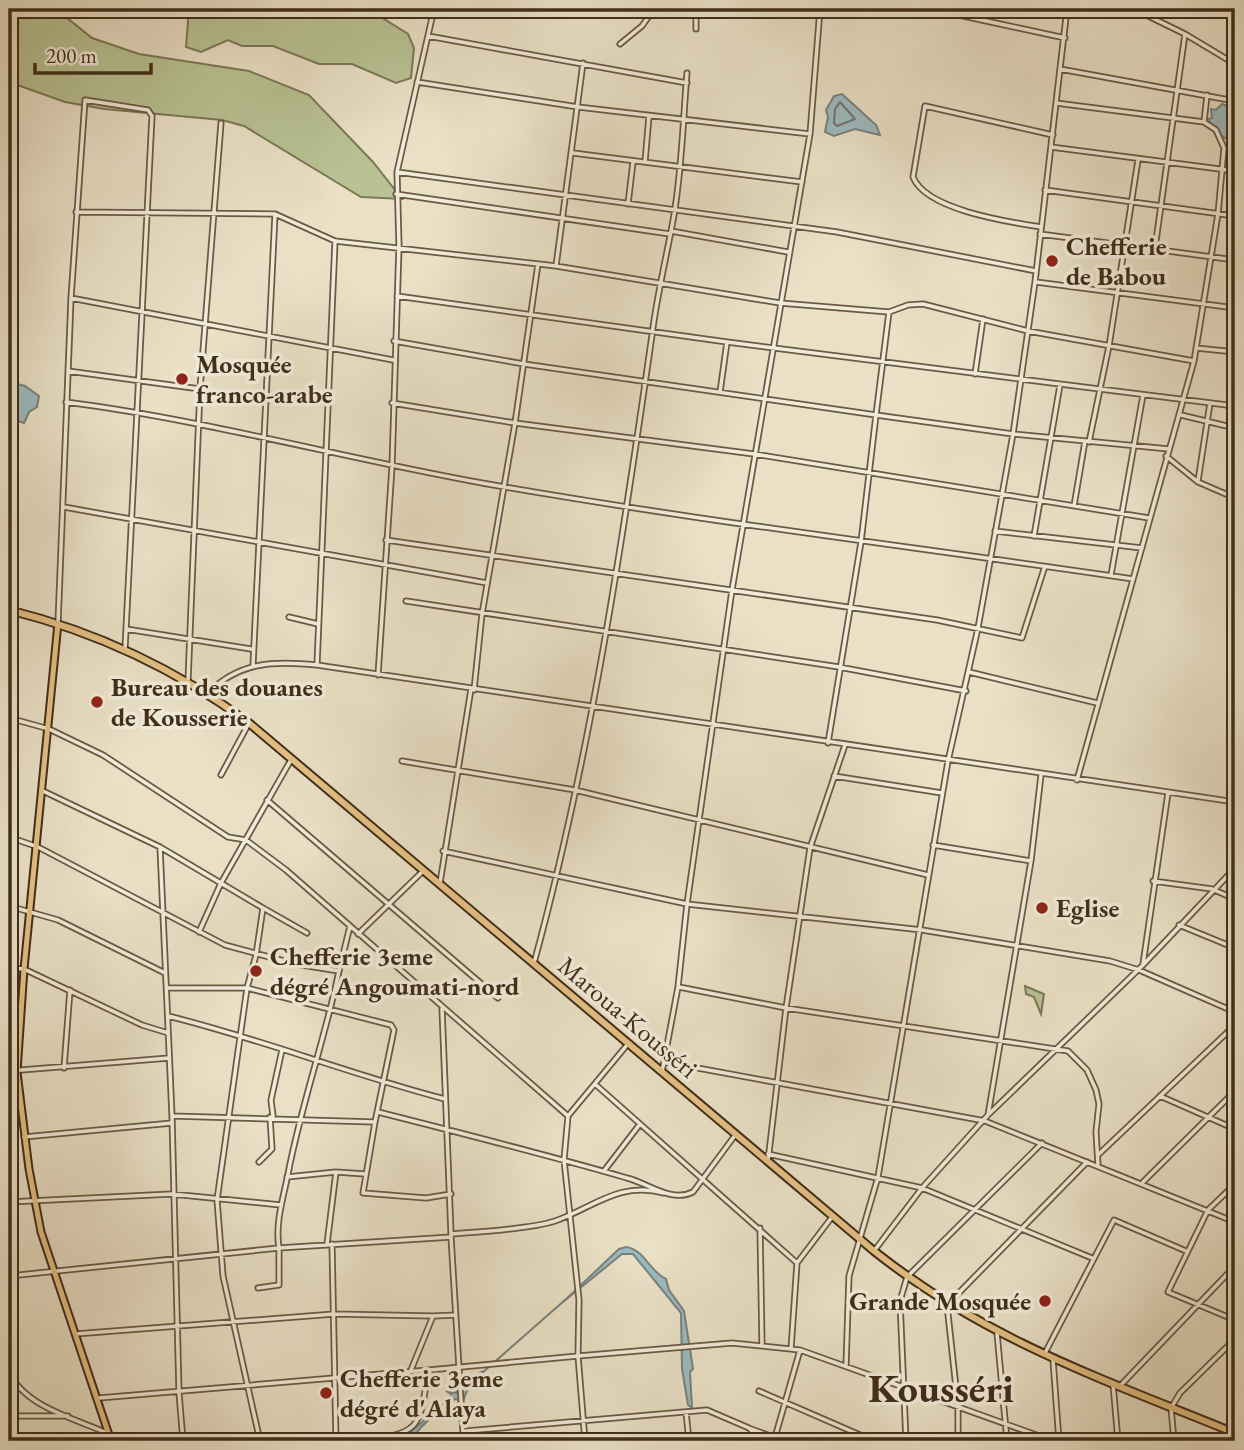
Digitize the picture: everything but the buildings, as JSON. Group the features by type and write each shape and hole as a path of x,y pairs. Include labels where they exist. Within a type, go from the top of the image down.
{"highway":[{"name":"Maroua-Kousséri","path":"9,610 58,623 125,649 208,692 292,758 662,1072 768,1157 874,1251 947,1305 1044,1355 1232,1432"}],"main road":[{"path":"58,623 24,969 17,1072 24,1137 52,1272 99,1398 111,1441"}],"street":[{"path":"378,675 392,467 393,360 400,246 397,172 434,9"},
{"path":"620,44 642,26 654,9"},
{"path":"689,9 696,18 696,29"},
{"path":"662,1072 678,987 687,904 732,590 771,348 810,134 821,9"},
{"path":"909,9 954,11 1065,38"},
{"path":"846,1366 849,1276 878,1177 922,930 942,793 978,628 1013,434 1035,282 1067,9"},
{"path":"1134,9 1185,34 1235,64"},
{"path":"1155,248 1176,119 1185,34"},
{"path":"428,36 687,83"},
{"path":"556,267 583,63"},
{"path":"1060,69 1179,91 1230,97 1235,101"},
{"path":"534,963 558,875 576,790 627,506 659,283 674,212 687,73"},
{"path":"417,82 578,107 810,134"},
{"path":"1230,97 1235,82"},
{"path":"1204,122 1206,95"},
{"path":"58,623 71,298 85,100 138,107 151,112 125,649"},
{"path":"1056,103 1204,122 1216,130 1223,142 1218,214 1194,361 1077,780"},
{"path":"1041,228 967,212 927,194 913,177 925,106 1053,135"},
{"path":"645,163 649,116"},
{"path":"188,681 200,389 221,123"},
{"path":"1051,147 1235,171"},
{"path":"573,153 802,182"},
{"path":"1074,506 1110,346 1123,244 1138,160"},
{"path":"628,204 633,162"},
{"path":"397,172 885,240 1036,271"},
{"path":"1045,190 1161,208 1235,216"},
{"path":"396,194 671,232 788,252"},
{"path":"76,212 275,214 335,241 400,246 538,264 779,303 889,312 915,303 1028,331 1194,361"},
{"path":"253,665 275,214"},
{"path":"1040,234 1235,260"},
{"path":"317,665 335,241"},
{"path":"440,883 443,851 473,690 482,614 515,423 538,264"},
{"path":"1035,282 1235,308"},
{"path":"397,296 771,348 1235,406"},
{"path":"71,298 393,360"},
{"path":"828,743 861,542 889,312"},
{"path":"975,374 982,319"},
{"path":"394,341 524,365 876,415 1013,434 1169,449"},
{"path":"720,392 727,342"},
{"path":"1196,348 1235,352"},
{"path":"68,370 200,389"},
{"path":"1034,536 1060,385"},
{"path":"1111,575 1143,395"},
{"path":"66,401 137,411 327,454 504,487 990,561 1133,579"},
{"path":"392,403 515,423 754,454 1149,518"},
{"path":"1198,482 1210,403"},
{"path":"1181,415 1235,428"},
{"path":"1166,456 1198,482 1235,498"},
{"path":"64,507 487,583"},
{"path":"995,531 1142,548"},
{"path":"386,540 849,608 978,628 1021,638 1044,568"},
{"path":"406,601 723,652 839,667 965,691"},
{"path":"289,617 318,624"},
{"path":"126,629 252,649"},
{"path":"208,692 230,674 253,665 279,662 317,665 1235,802"},
{"path":"969,672 1097,703"},
{"path":"9,718 48,729 125,767 180,808 228,837 246,841 286,870 442,1009 568,1116"},
{"path":"221,775 249,723"},
{"path":"845,745 810,848 786,1008 768,1157 878,1177 922,1188 1091,1258"},
{"path":"199,932 221,883 292,758"},
{"path":"402,761 576,790 928,875"},
{"path":"874,1251 922,1188 988,1115 1031,861 1041,775"},
{"path":"834,776 942,793"},
{"path":"43,791 160,847 307,933"},
{"path":"1140,968 1168,793"},
{"path":"267,800 498,998"},
{"path":"9,837 38,847 163,909 225,945 256,955 339,971"},
{"path":"933,845 1031,861"},
{"path":"160,847 172,1116 179,1393 183,1441"},
{"path":"443,851 687,904 922,930 1110,961 1140,968 1235,1012"},
{"path":"988,1115 1140,968 1212,889 1235,868"},
{"path":"358,934 424,869"},
{"path":"1153,881 1212,889 1235,899"},
{"path":"9,906 58,920 165,973"},
{"path":"260,1441 220,1253 217,1200 247,988 256,955 263,908"},
{"path":"1180,925 1235,948"},
{"path":"258,1288 279,1285 277,1229 298,1118 331,1009 350,926"},
{"path":"9,968 24,969 133,1021 169,1033"},
{"path":"678,987 786,1008 1056,1048 1074,1055 1091,1077 1099,1104 1096,1132 1098,1165"},
{"path":"167,988 247,988 393,1027 362,1191 365,1195 426,1198 451,1194"},
{"path":"64,1069 70,990"},
{"path":"442,1009 462,1441"},
{"path":"168,1016 240,1035 384,1083 445,1099"},
{"path":"1098,1156 1235,1025"},
{"path":"585,1441 579,1356 579,1300 564,1160 568,1116 629,1043"},
{"path":"9,1049 18,1051"},
{"path":"259,1162 272,1149 271,1100 282,1050"},
{"path":"9,1071 64,1069 169,1058"},
{"path":"665,1062 985,1121 1143,1182 1235,1222"},
{"path":"595,1084 797,1263"},
{"path":"1143,1182 1235,1091"},
{"path":"1160,1096 1235,1129"},
{"path":"377,1112 604,1171 646,1184 664,1193"},
{"path":"172,1116 375,1122"},
{"path":"24,1137 172,1123"},
{"path":"604,1171 640,1124"},
{"path":"9,1276 220,1253 451,1236 544,1223 612,1195 645,1191 690,1194 736,1133"},
{"path":"906,1441 900,1301 907,1277 1042,1143"},
{"path":"958,1441 958,1406 947,1305 1088,1161"},
{"path":"287,1177 336,1172 365,1174"},
{"path":"336,1172 329,1244 334,1314 336,1441"},
{"path":"1235,1184 1208,1210 1168,1292 1235,1320"},
{"path":"9,1202 36,1203 172,1194 281,1205"},
{"path":"792,1349 797,1263 833,1215"},
{"path":"1044,1355 1091,1258 1115,1220 1186,1251"},
{"path":"760,1228 762,1344"},
{"path":"1118,1441 1116,1384 1235,1266"},
{"path":"75,1334 334,1314 456,1315"},
{"path":"411,1370 433,1316"},
{"path":"997,1333 1007,1441"},
{"path":"1174,1441 1171,1408 1180,1393 1235,1339"},
{"path":"99,1398 249,1387 682,1346 762,1344 800,1350 1053,1441"},
{"path":"775,1440 800,1350"},
{"path":"1053,1359 1059,1441"},
{"path":"361,1441 401,1436 410,1429 424,1402 428,1370"},
{"path":"9,1372 21,1392 109,1434"},
{"path":"759,1391 874,1441"},
{"path":"463,1433 687,1412 712,1412 775,1440 784,1441"},
{"path":"687,1412 689,1441"},
{"path":"9,1416 71,1416"},
{"path":"749,1428 762,1441"},
{"path":"1230,1441 1232,1432"}],"green space":[{"path":"9,9 56,9 92,38 139,54 249,71 309,95 373,162 402,199 361,197 244,126 222,120 104,109 65,102 9,82"},
{"path":"189,9 368,9 408,34 414,48 411,78 396,83 352,64 319,64 273,46 242,46 228,40 201,52 186,47"},
{"path":"1025,986 1044,994 1041,1014 1034,997 1026,994"}],"water":[{"path":"842,94 876,125 880,135 855,129 834,136 825,132 828,117 826,110 834,96"},
{"path":"1222,104 1235,110 1235,143 1229,144 1227,139 1216,133 1208,119 1212,118 1211,109 1216,110"},
{"path":"9,382 25,386 39,396 37,407 29,412 24,423 9,418"},
{"path":"626,1247 638,1252 666,1279 669,1290 684,1311 693,1369 690,1372 692,1408 688,1405 682,1369 681,1313 633,1254 622,1254 563,1302 619,1249"},
{"path":"483,1371 468,1388 463,1401 455,1399 436,1414 423,1425 413,1441 400,1441 449,1399 451,1394 446,1391 456,1393 458,1386"}],"waterway":[{"path":"482,1373 565,1300"}],"place":[{"name":"Chefferie de Babou","path":"1052,261"},
{"name":"Mosquée franco-arabe","path":"182,379"},
{"name":"Bureau des douanes de Kousserie","path":"97,702"},
{"name":"Eglise","path":"1042,908"},
{"name":"Chefferie 3eme dégré Angoumati-nord","path":"256,971"},
{"name":"Grande Mosquée","path":"1045,1301"},
{"name":"Chefferie 3eme dégré d'Alaya","path":"326,1393"}],"district":[{"name":"Kousséri","path":"941,1388"}]}
